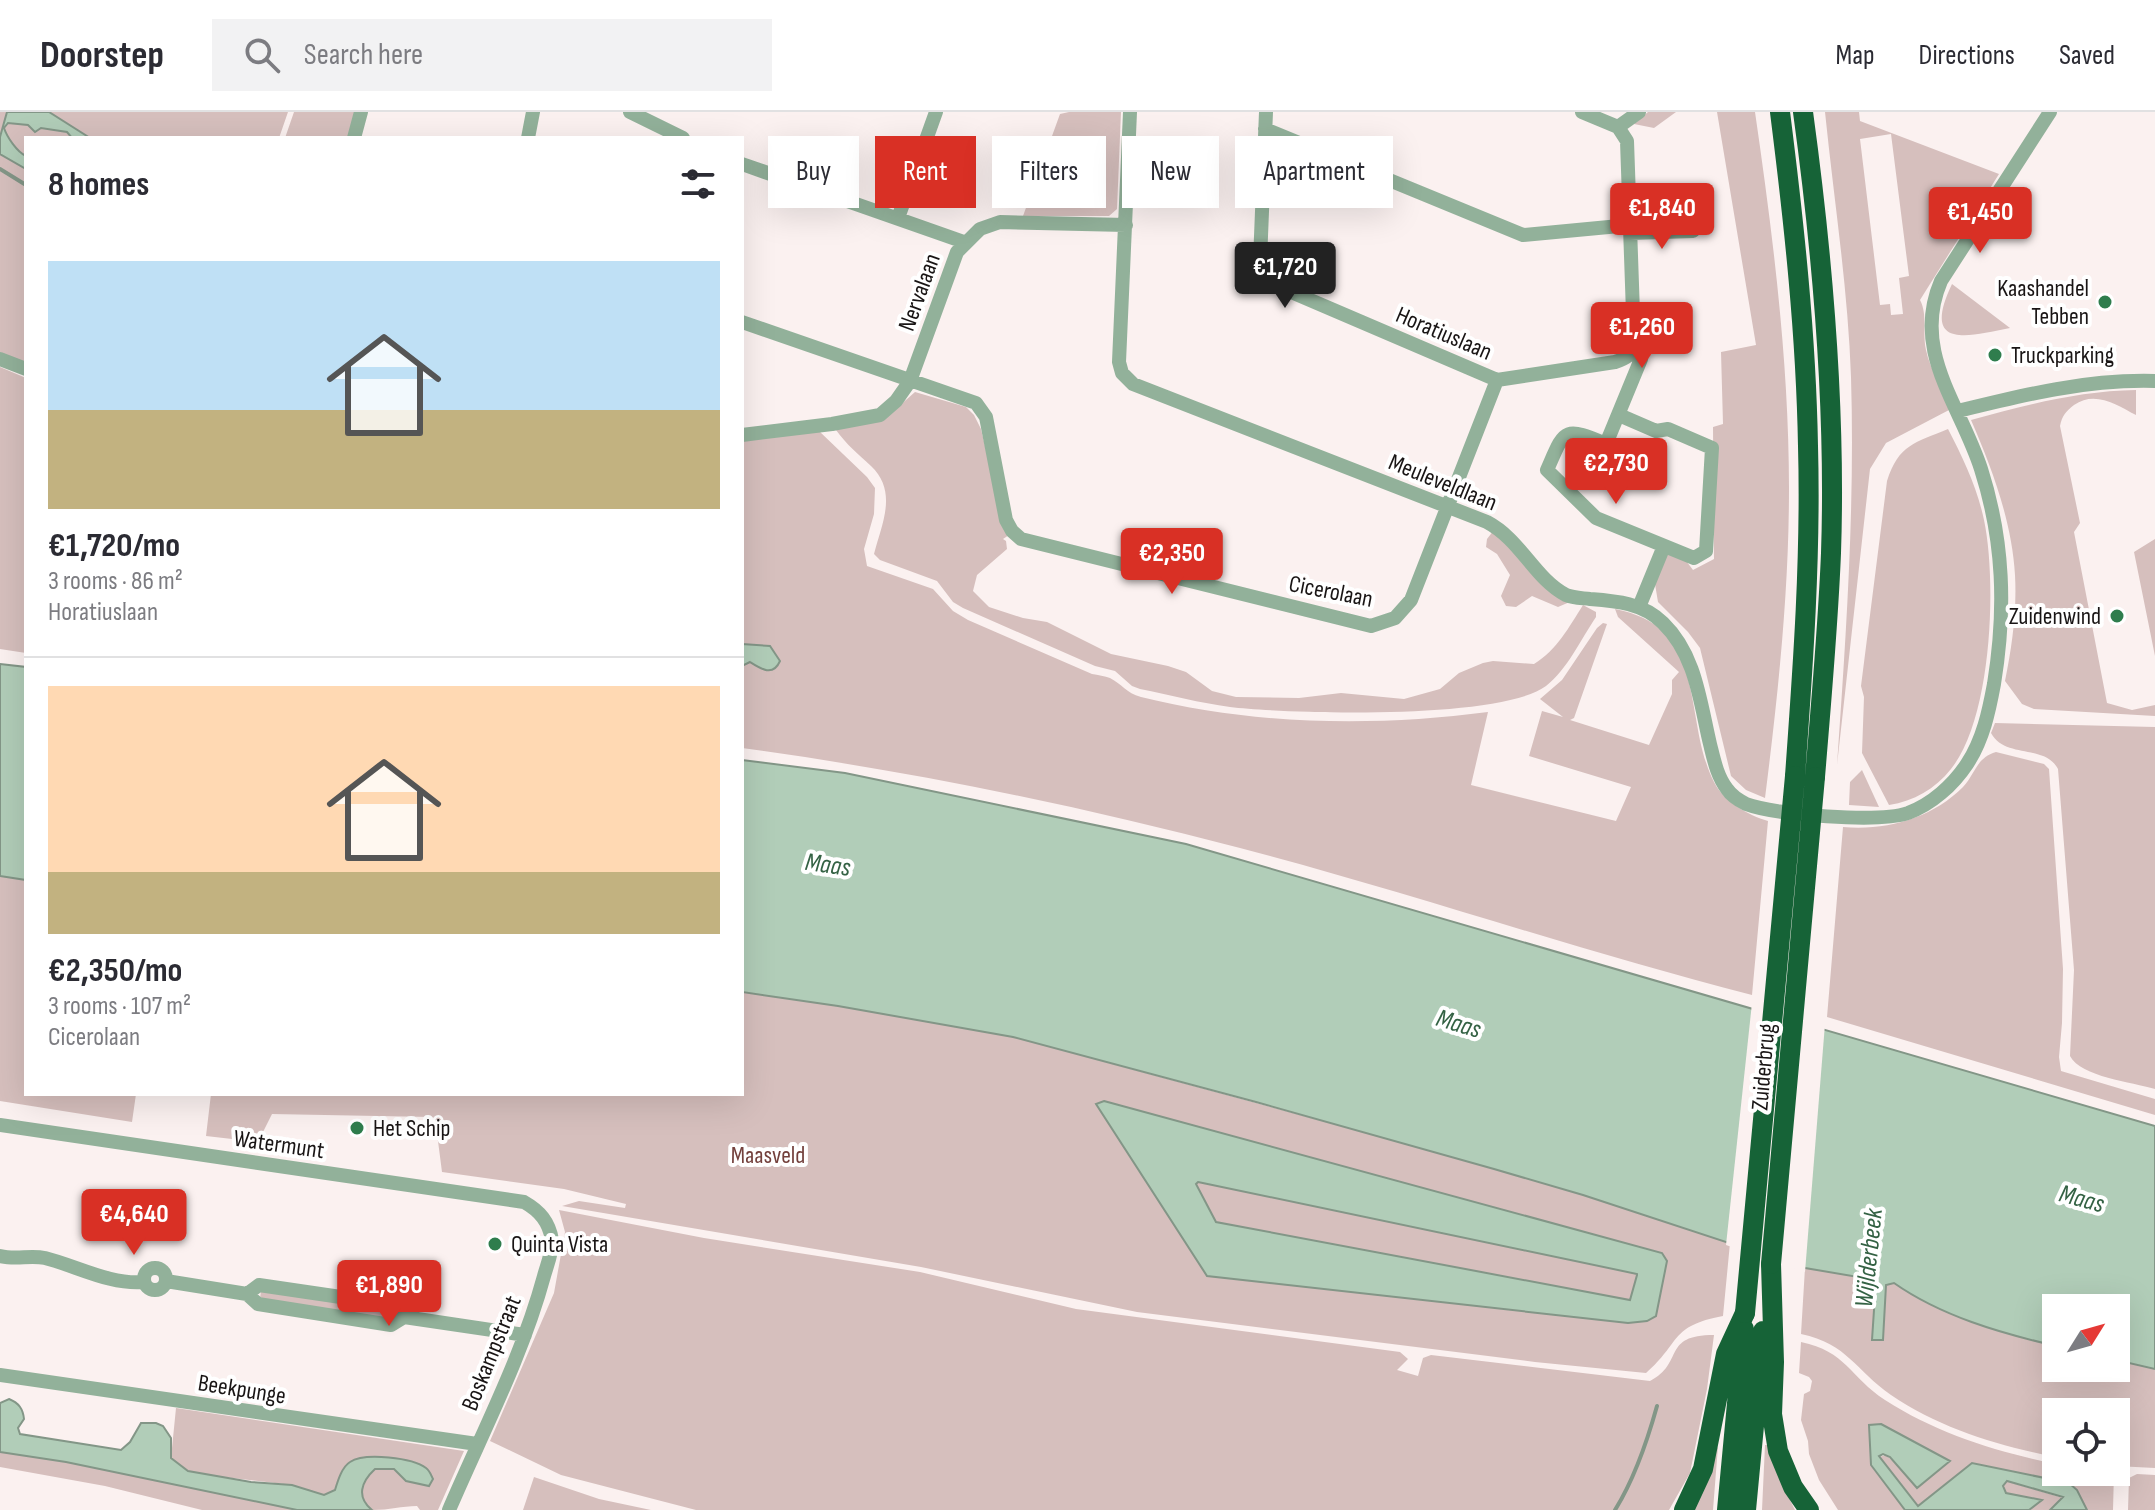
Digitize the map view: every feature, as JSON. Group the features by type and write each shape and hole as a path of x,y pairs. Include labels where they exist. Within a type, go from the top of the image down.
{"highway":[{"path":"1780,112 1798,270 1808,447 1805,776"},
{"path":"1803,112 1824,292 1831,550 1805,776"},
{"name":"Zuiderbrug","path":"1750,1358 1771,1264 1805,776"},
{"name":"Zuiderbrug","path":"1750,1358 1745,1313 1805,776"},
{"path":"1684,1510 1750,1358"},
{"path":"1727,1510 1750,1358"},
{"path":"1746,1510 1750,1358"},
{"path":"1750,1358 1772,1414 1778,1451 1793,1487 1809,1510"}],"street":[{"path":"355,136 361,112"},
{"path":"528,136 533,112"},
{"path":"630,112 679,136"},
{"path":"898,218 936,112"},
{"name":"Meuleveldlaan","path":"1130,112 1119,362 1122,373 1133,384 1505,531 1552,586 1570,597 1639,607 1660,620 1680,641 1692,668 1717,773 1728,791 1744,803 1766,809 1849,818 1889,817 1909,812 1938,796 1967,764 1989,710 2002,637 2001,566 1993,513 1981,468 1932,349 1929,324 1933,299 1941,281 2050,112"},
{"name":"Horatiuslaan","path":"1266,112 1260,261 1262,275 1268,282 1497,380"},
{"path":"1497,380 1615,362 1632,353 1627,141 1618,127 1582,112"},
{"path":"1618,127 1639,112"},
{"path":"1265,129 1523,235 1630,229 1693,231"},
{"path":"744,165 964,242"},
{"name":"Nervalaan","path":"910,381 957,252 980,229 1000,222 1126,225"},
{"name":"Cicerolaan","path":"744,323 976,403 986,417 1006,520 1021,539 1371,626 1395,618 1411,600 1497,380"},
{"path":"1619,415 1656,431 1668,429 1712,448 1706,551 1694,558 1596,518 1547,470 1560,440 1568,433 1578,433 1606,444 1641,359 1632,353"},
{"path":"0,359 24,368"},
{"path":"744,435 880,415 896,401 910,381"},
{"path":"1958,411 2033,392 2121,381 2155,381"},
{"path":"1639,607 1664,546"},
{"name":"Watermunt","path":"0,1125 542,1206"},
{"name":"Boskampstraat","path":"449,1510 525,1335 553,1243 542,1206"},
{"path":"0,1256 40,1257 128,1283 144,1282 150,1290 157,1291 166,1281 247,1294 258,1304 391,1325 404,1317 525,1335"},
{"name":"Beekpunge","path":"0,1375 477,1444"}],"green space":[{"path":"0,112 288,112 280,136 24,136 24,363 0,354"},
{"path":"294,112 355,112 349,136 286,136"},
{"path":"1121,112 1117,209 1109,216 1023,216 1026,208 1106,208 1106,136 1052,136 1060,114"},
{"path":"1648,112 1676,112 1654,128 1634,124"},
{"path":"1717,112 1755,112 1783,347 1789,488 1787,566 1765,798 1746,790 1731,776 1700,648 1658,602 1654,578 1667,553 1687,562 1693,570 1714,559 1713,427 1723,424 1721,352 1756,345"},
{"path":"1825,112 1859,112 1860,121 1999,174 1920,300 1928,358 1949,410 1886,443 1870,469 1837,765 1849,571 1852,426 1847,311","holes":["1891,134 1909,276 1899,278 1903,314 1891,315 1890,304 1880,305 1860,139"]},
{"path":"1952,284 2010,328 1964,335 1945,329 1942,320 1944,305"},
{"path":"0,367 24,377 24,653 0,649"},
{"path":"2136,390 2136,415 2106,401 2090,399 2069,409 2060,426 2080,523 2074,532 2107,703 2132,710 2155,705 2155,716 2034,709 2022,704 2005,681 2015,615 2013,555 2000,496 1971,420 2073,396"},
{"path":"915,392 966,407 981,429 1004,526 1009,535 1003,539 1007,549 977,575 973,591 989,607 1047,622 1111,654 1186,672 1212,691 1236,697 1299,698 1341,693 1404,699 1440,689 1459,673 1483,663 1534,664 1556,645 1583,605 1596,612 1596,617 1567,663 1546,686 1522,697 1486,705 1394,712 1259,710 1140,689 1115,671 1095,666 963,608 953,602 937,581 880,560 874,554 886,508 884,486 871,466 836,430 889,415"},
{"path":"1948,429 1978,496 1988,546 1990,613 1983,684 1965,746 1951,769 1923,793 1889,805 1862,753 1864,697 1861,686 1887,481 1897,459 1910,446"},
{"path":"819,431 875,488 874,514 864,549 867,566 933,589 953,611 968,620 1092,674 1110,678 1136,695 1227,713 1314,721 1401,720 1488,712 1471,785 1616,821 1631,787 1529,756 1542,711 1563,717 1540,699 1562,680 1603,623 1607,624 1574,718 1570,720 1649,745 1672,694 1672,680 1679,672 1618,617 1615,609 1645,619 1666,635 1680,655 1704,757 1718,789 1737,807 1768,821 1752,995 1304,865 1178,832 930,778 744,748 744,665 750,662 763,670 744,646 744,439"},
{"path":"1494,530 1572,601 1558,607 1532,596 1516,607 1506,606 1501,596 1510,575 1497,554 1486,547 1487,539"},
{"path":"2155,539 2155,656 2134,552"},
{"path":"1995,723 2155,727 2155,1089 2096,1074 2070,1056 2074,970 2058,769 2044,756 1997,741 1991,733"},
{"path":"1996,752 2044,764 2049,769 2063,969 2061,1071 2155,1099 2155,1115 1827,1017 1843,827 1876,827 1923,814 1951,798 1963,787 1980,762"},
{"path":"1862,770 1879,807 1849,805 1850,782"},
{"path":"0,876 24,880 24,1096 136,1096 132,1122 0,1101"},
{"name":"Maasveld","path":"744,992 1013,1037 1440,1153 1730,1243 1723,1316 1684,1331 1646,1373 1137,1312 921,1267 562,1206 579,1201 625,1208 626,1204 564,1189 442,1172 435,1118 431,1117 272,1114 258,1142 206,1136 211,1096 744,1096","holes":["1104,1101 1662,1253 1628,1323 1207,1276"]},
{"path":"1198,1182 1637,1274 1630,1300 1216,1222"},
{"path":"559,1210 704,1238 920,1272 1076,1309 1400,1352 1408,1359 1397,1370 1418,1376 1423,1358 1431,1355 1650,1381 1661,1374 1680,1345 1697,1336 1714,1335 1707,1389 1690,1473 1669,1510 696,1510 561,1475 490,1441 554,1293 565,1232"},
{"path":"1805,1268 1877,1280 1873,1340 1883,1340 1886,1285 1894,1282 1951,1314 2042,1342 2042,1382 2130,1382 2130,1363 2155,1369 2155,1468 2130,1467 2130,1398 2042,1398 2042,1454 1970,1434 1929,1417 1879,1386 1841,1351 1817,1338 1801,1334"},
{"path":"261,1290 396,1310 393,1320 260,1299"},
{"path":"1801,1342 1816,1346 1838,1358 1873,1391 1905,1412 1946,1432 2042,1461 2042,1481 1972,1463 1918,1506 1879,1457 1886,1455 1900,1467 1881,1424 1871,1465 1905,1510 1838,1510 1819,1480 1809,1454 1801,1420 1804,1394 1810,1391 1812,1381 1799,1373"},
{"path":"176,1408 464,1451 438,1510 420,1510 417,1506 373,1510 364,1500 362,1490 375,1469 394,1469 406,1481 429,1486 433,1479 427,1469 384,1457 339,1478 335,1490 324,1495 292,1485 197,1474 181,1468 171,1458"},
{"path":"1765,1445 1772,1445 1782,1484 1795,1510 1762,1510"},
{"path":"1718,1446 1713,1510 1689,1510"},
{"path":"0,1452 66,1462 297,1510 202,1510 105,1486 0,1467"},
{"path":"2137,1474 2155,1475 2155,1510 2128,1510 2130,1478"},
{"path":"534,1477 599,1499 651,1510 523,1510"},
{"path":"2006,1481 2063,1498 2050,1510 2029,1510 2041,1500 2006,1493 2002,1486"},
{"path":"2061,1486 2114,1486 2113,1510 2087,1510 2077,1490"}],"water":[{"path":"7,112 49,112 87,136 70,136 67,132 41,128 35,132 28,125 8,123 4,128 13,144 24,155 24,168 0,154 0,137"},
{"path":"744,644 770,646 780,661 770,670 750,662 744,665"},
{"path":"0,664 24,667 24,880 0,876"},
{"path":"744,760 845,773 1186,844 2155,1126 2155,1369 2130,1363 2130,1294 2042,1294 2042,1342 1951,1314 1894,1283 1886,1285 1883,1340 1872,1340 1876,1280 1805,1268 1494,1169 1013,1037 744,992"},
{"path":"1104,1101 1662,1253 1667,1261 1656,1316 1647,1321 1628,1323 1207,1276 1096,1104","holes":["1196,1184 1637,1274 1630,1300 1216,1222"]},
{"path":"9,1399 18,1404 23,1412 24,1419 18,1428 20,1434 121,1450 130,1442 141,1423 156,1423 163,1426 171,1438 171,1458 188,1471 251,1482 292,1485 324,1495 335,1490 347,1464 357,1459 377,1457 420,1464 433,1479 429,1486 406,1481 394,1469 375,1469 362,1490 364,1500 372,1510 297,1510 66,1462 0,1452 0,1403"},
{"path":"1881,1424 1950,1461 1917,1488 1890,1457 1879,1456 1918,1506 1972,1463 2042,1477 2042,1486 2072,1486 2087,1510 2050,1510 2063,1497 2007,1481 2003,1486 2006,1493 2042,1500 2029,1510 1905,1510 1871,1465 1869,1425"}],"pier":[{"path":"1752,1003 1825,1024 1805,1272 1726,1245"}],"waterway":[{"path":"0,169 24,184"},
{"path":"1615,1510 1640,1460 1657,1406"}],"place":[{"name":"Kaashandel Tebben","path":"2105,302"},
{"name":"Truckparking","path":"1995,355"},
{"name":"Zuidenwind","path":"2117,616"},
{"name":"Het Schip","path":"357,1128"},
{"name":"Quinta Vista","path":"495,1244"}],"water label":[{"name":"Maas","path":"828,864"},
{"name":"Maas","path":"1459,1023"},
{"name":"Maas","path":"2082,1198"},
{"name":"Wijlderbeek","path":"1868,1258"}]}
